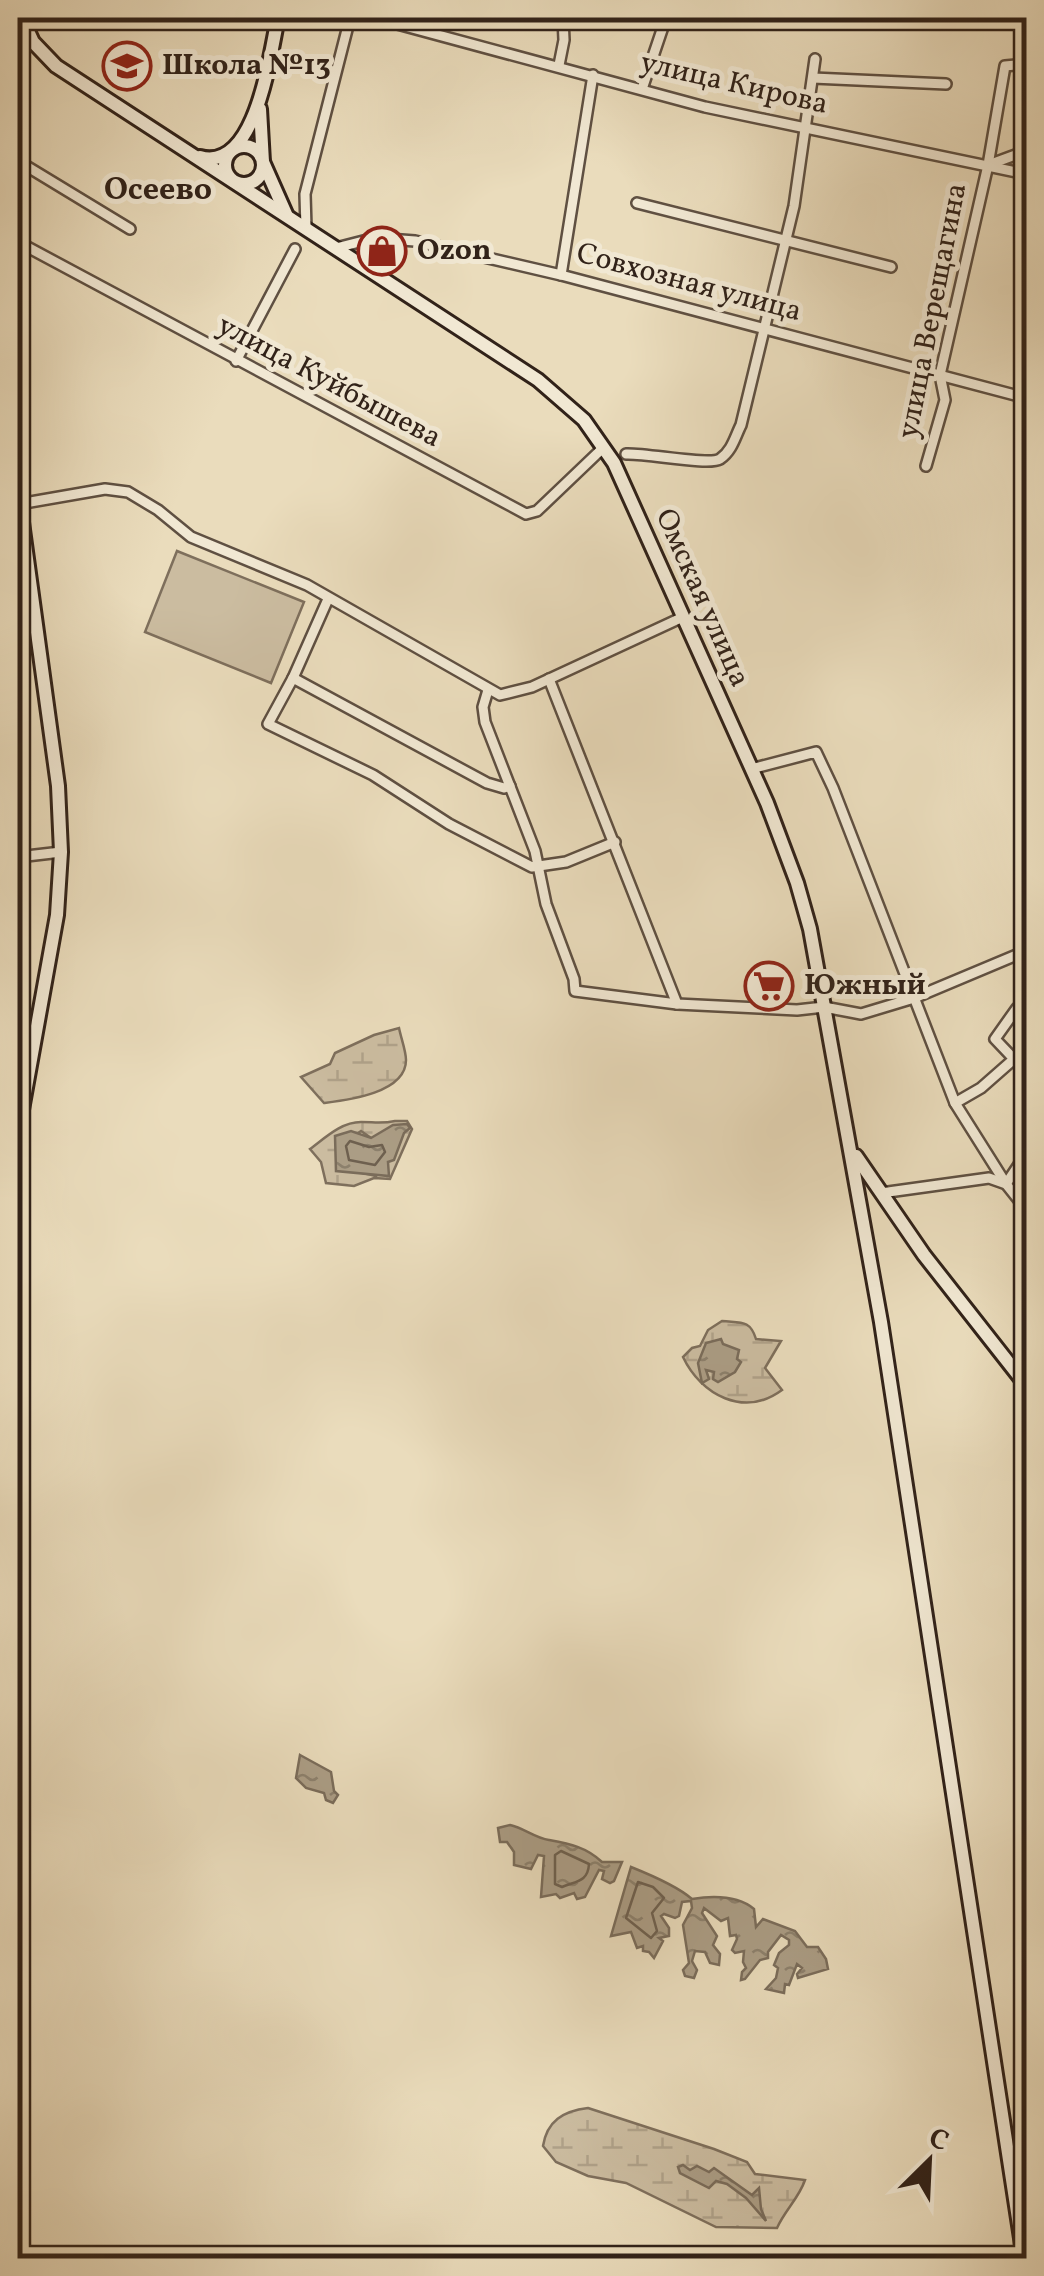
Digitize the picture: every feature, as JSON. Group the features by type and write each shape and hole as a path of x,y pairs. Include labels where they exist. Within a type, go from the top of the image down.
{"street":[{"name":"Омская улица","path":"22,18 33,42 56,66 555,392 584,420 604,447 751,769 797,883 810,929 852,1150 1024,2258"},
{"path":"261,96 262,172 247,184 234,182 225,166 248,128 261,96 278,18"},
{"path":"306,228 305,194 350,18"},
{"name":"улица Кирова","path":"375,18 705,107 1026,174"},
{"path":"560,65 562,18"},
{"path":"642,89 666,18"},
{"path":"626,454 667,455 708,464 725,455 740,425 785,241 814,59"},
{"name":"улица Верещагина","path":"926,466 945,400 940,376 988,165 1005,66 1026,64"},
{"path":"561,276 594,75"},
{"path":"813,78 946,84"},
{"path":"193,155 212,160 240,146 250,147 259,153 287,216"},
{"path":"988,165 1026,151"},
{"path":"18,161 130,229"},
{"path":"637,203 891,267"},
{"name":"Совхозная улица","path":"336,248 375,238 397,238 561,276 1026,398"},
{"name":"улица Куйбышева","path":"18,242 526,514 537,511 604,447"},
{"path":"236,361 295,249"},
{"path":"18,1132 57,914 61,852 58,786 21,549 18,498 105,489 128,492 191,537 272,569 500,695 548,679 683,617"},
{"path":"328,599 294,678 268,724 373,775 418,806 532,867 566,862 615,842"},
{"path":"294,678 487,783 510,786"},
{"path":"548,679 677,1004"},
{"path":"488,690 484,722 539,866 546,904 576,991 677,1004 797,1010 824,1007 861,1014 914,998 1026,951"},
{"path":"751,769 816,752 834,788 954,1103 1026,1209"},
{"path":"18,857 61,852"},
{"path":"954,1103 981,1088 1014,1060 995,1039 1017,1008"},
{"path":"852,1150 924,1256 1026,1385"},
{"path":"1006,1184 1026,1154"},
{"path":"881,1193 990,1178 1006,1184"}],"green space":[{"path":"177,551 304,602 271,683 145,632"},
{"path":"399,1028 406,1060 403,1071 397,1080 374,1093 324,1103 301,1077 330,1064 335,1053"},
{"path":"407,1121 412,1129 390,1179 374,1178 354,1186 326,1183 321,1162 310,1149 347,1125","holes":["361,1131 371,1138 376,1176 348,1170 336,1149"]},
{"path":"722,1321 747,1325 756,1339 781,1341 765,1368 782,1390 768,1398 739,1402 712,1392 701,1382 683,1357 700,1346 708,1330"},
{"path":"588,2108 747,2162 755,2174 805,2180 777,2228 716,2227 626,2183 588,2176 556,2162 543,2146 548,2130 564,2115"}],"water":[{"path":"407,1124 410,1128 404,1133 394,1160 388,1162 389,1176 336,1171 335,1136 351,1131 371,1138 393,1125"},
{"path":"721,1339 723,1344 739,1350 737,1359 741,1362 735,1372 718,1382 713,1379 714,1372 706,1370 709,1379 702,1383 698,1363 706,1343"},
{"path":"300,1755 331,1772 338,1795 333,1803 326,1800 324,1793 306,1788 296,1778"},
{"path":"510,1825 577,1847 602,1862 622,1862 614,1881 602,1879 604,1871 599,1870 585,1897 577,1899 574,1893 560,1898 556,1894 541,1897 544,1856 538,1855 531,1869 514,1865 514,1852 507,1842 500,1842 498,1828"},
{"path":"631,1867 692,1899 724,1898 747,1904 754,1909 756,1927 763,1919 795,1931 807,1947 818,1947 828,1969 798,1978 802,1968 797,1964 784,1993 766,1989 776,1978 778,1968 774,1965 779,1953 789,1945 789,1940 781,1935 768,1958 760,1960 741,1980 746,1968 744,1951 732,1950 737,1939 736,1935 730,1936 728,1918 721,1921 704,1908 702,1913 717,1936 713,1945 720,1954 719,1965 710,1963 705,1952 695,1951 694,1978 685,1976 683,1970 689,1963 683,1925 692,1908 691,1901 682,1902 675,1918 661,1916 669,1936 659,1938 663,1941 654,1958 643,1951 643,1946 637,1948 631,1932 611,1936"},
{"path":"683,2165 690,2170 697,2166 709,2172 714,2168 752,2195 759,2188 766,2221 727,2184 716,2181 709,2188 680,2173 678,2167"}],"place":[{"name":"Школа №13","path":"127,66"},
{"name":"Ozon","path":"382,251"},
{"name":"Южный","path":"769,986"}],"district":[{"name":"Осеево","path":"158,191"}]}
